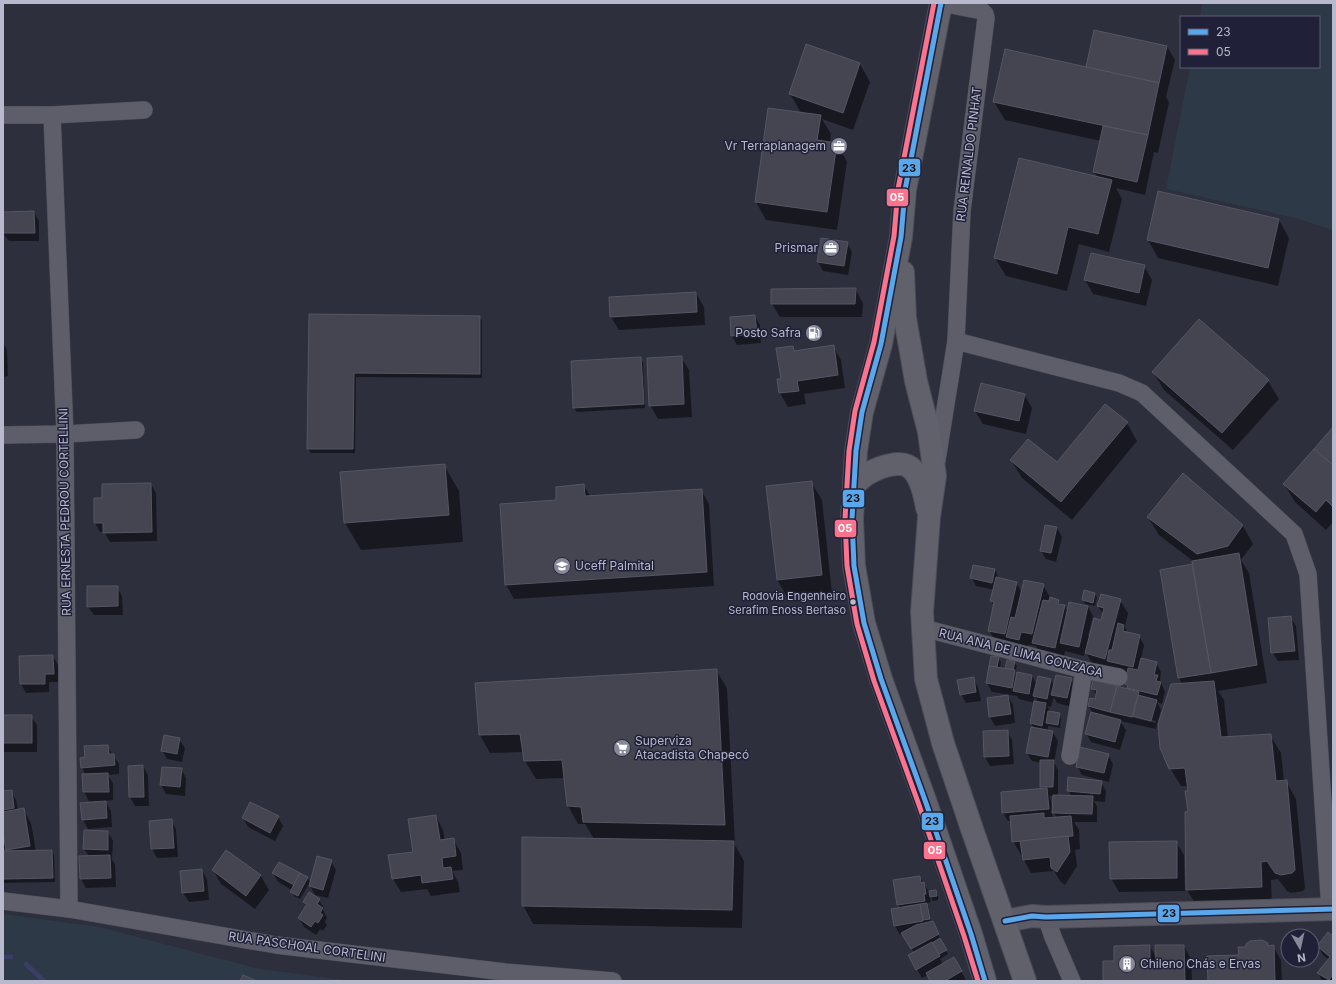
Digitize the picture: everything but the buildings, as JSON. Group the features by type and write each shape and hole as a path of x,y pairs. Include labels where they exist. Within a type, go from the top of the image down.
{"main road":[{"path":"941,3 906,190 901,237 880,344 862,412 856,451 852,527 854,566 864,623 870,645 883,687 926,803 971,934 985,981"},
{"path":"901,237 905,318 916,381 929,432 935,476 929,517 922,612 926,679 943,743 972,832 1005,921 1025,981"},
{"path":"854,485 867,473 884,466 901,464 912,469 923,490 929,517"}],"street":[{"name":"RUA REINALDO PINHAT","path":"935,476 956,341 962,211 986,18 982,11 941,3"},
{"path":"3,115 52,115 144,110"},
{"name":"RUA ERNESTA PEDROU CORTELLINI","path":"52,115 65,434 69,909"},
{"path":"956,341 1119,383 1142,393 1294,534 1308,574 1331,909 1046,917 1032,916 1005,921"},
{"path":"3,435 65,434 136,430"},
{"name":"RUA ANA DE LIMA GONZAGA","path":"923,628 1119,678"},
{"path":"1070,756 1084,670"},
{"name":"RUA PASCHOAL CORTELINI","path":"3,901 69,909 276,945 505,972 613,981"},
{"path":"1046,917 1072,981"}],"shaded area":[{"path":"1202,3 1333,3 1333,230 1295,218 1166,189 1190,68 1320,68 1320,16 1200,16"},
{"path":"3,914 99,927 260,969 353,981 3,981"}],"waterway":[{"path":"3,957 11,957"},
{"path":"26,964 44,981"}],"transit line":[{"name":"05","path":"934,3 898,189 894,236 874,342 855,411 849,451 845,519 847,566 857,624 874,681 919,805 978,981"},
{"name":"23","path":"941,3 905,190 901,237 881,344 862,412 856,451 852,519 854,566 864,623 881,679 926,803 971,934 985,981"},
{"name":"23","path":"1005,921 1032,916 1046,917 1333,909"}],"place":[{"name":"Vr Terraplanagem","path":"839,146"},
{"name":"Prismar","path":"831,248"},
{"name":"Posto Safra","path":"814,333"},
{"name":"Uceff Palmital","path":"562,566"},
{"name":"Rodovia Engenheiro Serafim Enoss Bertaso","path":"853,602"},
{"name":"Superviza Atacadista Chapecó","path":"622,748"},
{"name":"Chileno Chás e Ervas","path":"1127,964"}]}
